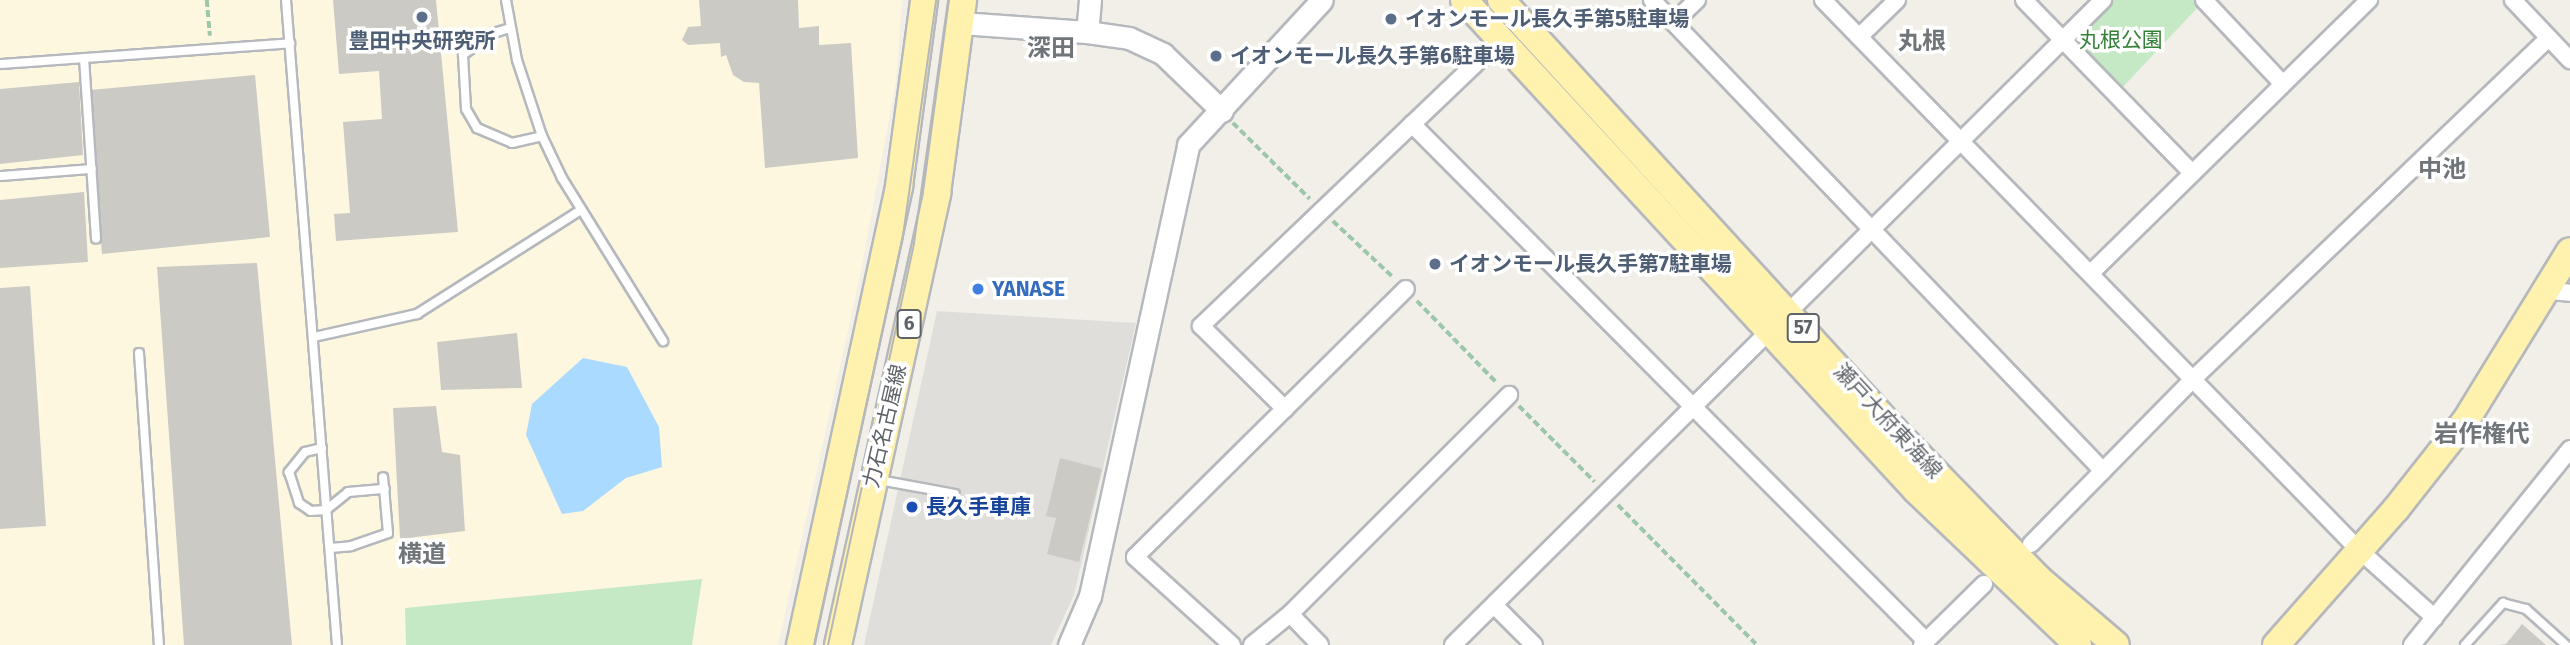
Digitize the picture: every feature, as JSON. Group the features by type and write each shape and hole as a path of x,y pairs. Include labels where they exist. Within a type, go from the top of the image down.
{"main road":[{"name":"力石名古屋線","path":"800,645 899,186 924,0"},
{"name":"瀬戸大府東海線","path":"1464,0 1502,38 1769,333 1926,499 2078,645"},
{"name":"瀬戸大府東海線","path":"1507,2 1894,430 2039,579 2116,645"},
{"name":"力石名古屋線","path":"838,645 872,479 937,193 962,11"},
{"path":"2276,645 2466,420 2560,292 2570,251"}],"street":[{"path":"1087,32 1090,0"},
{"path":"1069,645 1090,596 1188,145 1322,0"},
{"path":"1652,0 2103,471"},
{"path":"1674,22 1697,0"},
{"path":"1823,0 2358,549 2435,618"},
{"path":"1859,37 1897,0"},
{"path":"2024,0 2192,173"},
{"path":"1453,645 1495,606 1693,405 1769,333 1959,139 2103,0"},
{"path":"2204,0 2283,84"},
{"path":"2091,273 2369,0"},
{"path":"2514,0 2568,55"},
{"path":"962,11 1129,38 1163,54 1222,111"},
{"path":"1285,409 1201,326 1310,218 1324,213 1502,38"},
{"path":"2031,544 2193,379 2549,38"},
{"path":"1412,124 1693,405 1924,643 1984,584"},
{"path":"1232,645 1135,557 1406,289"},
{"path":"1252,645 1290,614 1509,395"},
{"path":"2412,645 2570,449"},
{"path":"1495,606 1534,645"},
{"path":"1290,614 1320,645"}],"lane":[{"path":"286,0 337,645"},
{"path":"506,0 510,28 542,136 581,210 663,341"},
{"path":"510,28 494,33 463,55 466,109 478,128 513,143 542,136"},
{"path":"0,64 290,43"},
{"path":"84,58 96,239"},
{"path":"0,176 92,169"},
{"path":"314,337 417,314 581,210"},
{"path":"139,353 159,645"},
{"path":"322,447 305,452 289,472 299,503 312,511 326,510 348,492 385,489"},
{"path":"330,548 351,546 388,533 383,477"},
{"path":"872,479 955,494"},
{"path":"2465,645 2503,603 2526,609 2566,645"}],"path":[{"path":"207,0 211,49"},
{"path":"1222,111 1324,213 1406,289 1757,645"}],"shaded area":[{"path":"0,0 902,0 896,81 860,276 778,645 0,645"},
{"path":"937,311 1136,323 1074,595 1051,645 864,645"}],"green space":[{"name":"丸根公園","path":"2113,0 2195,0 2200,5 2120,90 2072,41"},
{"path":"702,579 692,645 406,645 405,608"}],"water":[{"path":"583,358 627,367 659,427 662,467 626,478 583,511 562,514 526,435 532,404"}],"building":[{"path":"333,0 436,0 458,232 336,241 334,214 350,213 343,122 382,119 379,71 339,74"},
{"path":"699,0 798,0 799,28 819,26 819,45 851,43 858,158 765,168 759,83 744,82 733,75 726,55 721,57 720,43 688,45 682,40 688,27 701,26"},
{"path":"255,75 270,237 102,254 90,90"},
{"path":"79,82 83,155 0,164 0,89"},
{"path":"84,192 88,262 0,268 0,200"},
{"path":"257,263 292,645 184,645 157,267"},
{"path":"30,286 46,526 0,529 0,288"},
{"path":"517,333 522,388 441,390 437,342"},
{"path":"436,406 442,452 460,455 465,531 400,539 393,408"},
{"path":"1060,458 1102,469 1079,562 1047,554 1056,518 1046,516"},
{"path":"2522,624 2546,645 2499,645 2506,644"}],"tram line":[{"path":"814,645 902,243 936,0"},
{"path":"828,645 914,243 948,0"}],"place":[{"name":"豊田中央研究所","path":"422,17"},
{"name":"イオンモール長久手第5駐車場","path":"1391,19"},
{"name":"イオンモール長久手第6駐車場","path":"1216,56"},
{"name":"イオンモール長久手第7駐車場","path":"1435,264"},
{"name":"YANASE","path":"978,289"},
{"name":"長久手車庫","path":"912,507"}],"district":[{"name":"丸根","path":"1922,42"},
{"name":"深田","path":"1051,49"},
{"name":"中池","path":"2442,170"},
{"name":"岩作権代","path":"2482,435"},
{"name":"横道","path":"422,555"}]}
